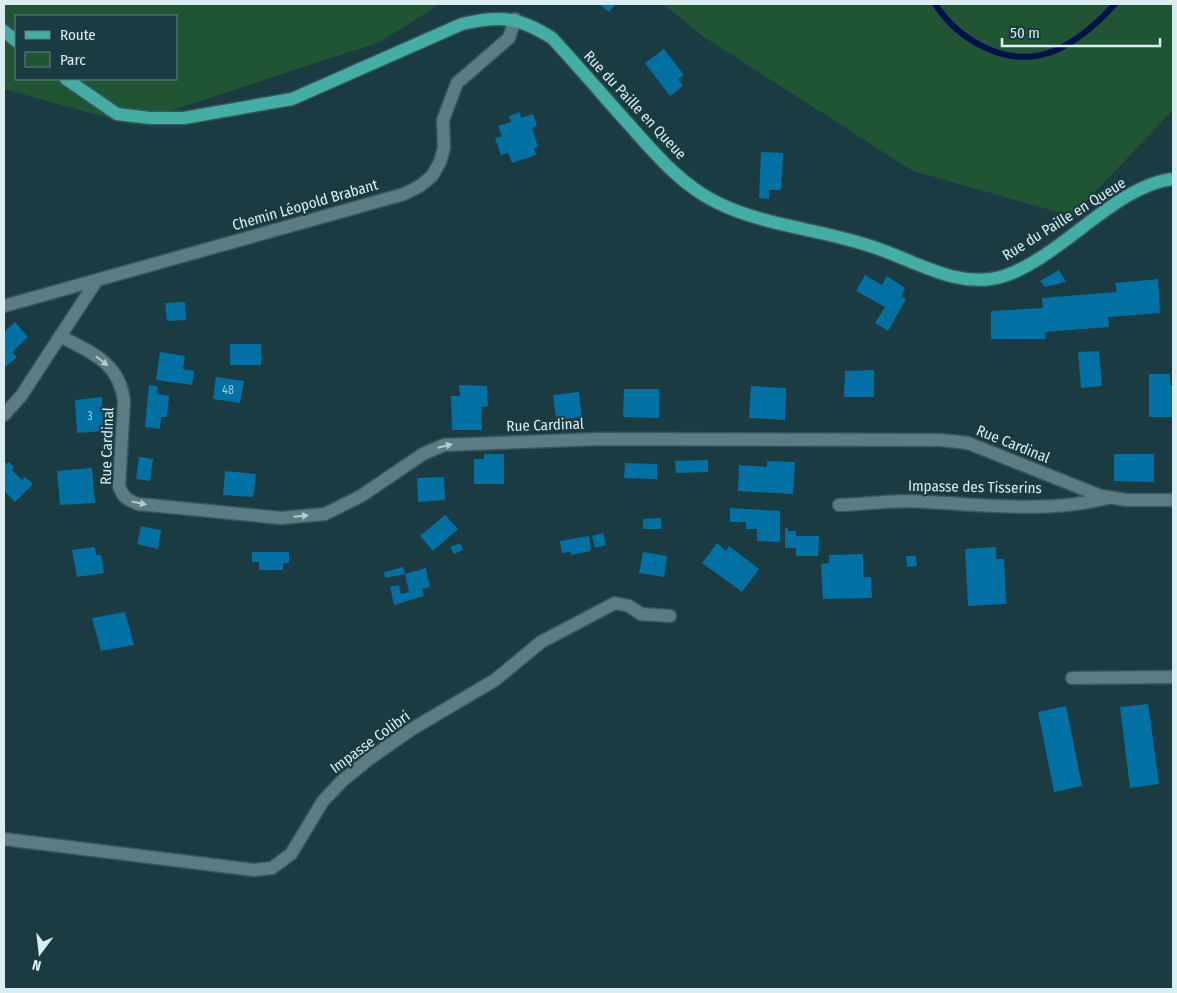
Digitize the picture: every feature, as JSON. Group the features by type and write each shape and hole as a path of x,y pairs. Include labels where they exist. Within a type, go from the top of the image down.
{"main road":[{"name":"Rue du Paille en Queue","path":"67,80 117,114 150,118 184,118 292,99 462,24 488,18 515,19 532,25 552,38 658,156 687,183 716,202 743,214 870,246 948,276 968,280 986,280 1024,268 1129,196 1161,181 1173,179"},
{"path":"4,31 15,40"}],"street":[{"name":"Chemin Léopold Brabant","path":"4,306 404,194 420,186 432,176 440,162 444,148 443,120 457,83 509,38 515,19"},
{"path":"4,415 21,396 97,280"},
{"name":"Rue Cardinal","path":"60,336 91,353 116,373 123,388 124,401 119,486 122,495 138,504 281,518 325,514 362,496 423,454 444,445 600,439 941,440 968,443 1076,487 1109,498 1173,500"},
{"name":"Impasse des Tisserins","path":"839,505 909,501 1022,507 1087,503 1109,498"},
{"name":"Impasse Colibri","path":"4,839 254,870 272,868 291,854 324,801 342,781 412,730 495,680 541,642 615,603 628,606 641,614 670,616"},
{"path":"1072,678 1173,677"}],"green space":[{"path":"4,4 440,4 380,42 130,124 4,89"},
{"path":"663,4 1173,4 1173,110 1072,216 913,171 704,37"}],"building":[{"path":"599,4 616,4 609,12"},
{"path":"664,49 684,75 678,79 683,86 670,96 645,63"},
{"path":"520,112 521,118 533,114 537,126 532,128 538,147 534,148 536,155 512,163 508,153 501,155 495,138 502,136 498,126 511,122 509,116"},
{"path":"761,152 783,153 781,190 769,190 769,199 759,198"},
{"path":"1059,270 1066,282 1045,287 1040,281"},
{"path":"865,275 882,285 887,276 905,288 901,296 906,299 888,331 875,323 885,307 856,291"},
{"path":"1158,279 1160,313 1108,317 1109,327 1045,332 1046,339 991,339 991,311 1043,308 1042,298 1117,292 1115,283"},
{"path":"185,302 186,320 167,321 165,303"},
{"path":"15,322 28,337 12,352 17,357 4,368 4,332"},
{"path":"230,344 261,344 261,365 230,365"},
{"path":"1099,351 1102,386 1081,388 1078,352"},
{"path":"160,352 185,356 183,369 194,371 192,385 156,380"},
{"path":"874,370 874,397 844,397 845,371"},
{"path":"1149,374 1170,374 1170,385 1173,385 1173,417 1149,417"},
{"path":"216,377 244,381 240,403 213,399"},
{"path":"149,385 158,386 157,394 169,396 167,417 161,417 160,429 145,427"},
{"path":"459,385 487,386 488,406 481,407 482,430 452,430 451,396 460,396"},
{"path":"751,386 786,388 785,420 749,418"},
{"path":"624,389 659,389 659,418 623,417"},
{"path":"579,392 582,417 556,420 553,395"},
{"path":"102,397 103,431 77,433 75,400"},
{"path":"484,454 504,454 504,484 474,484 474,459 484,459"},
{"path":"1114,454 1154,454 1154,482 1114,481"},
{"path":"139,457 153,459 150,481 136,479"},
{"path":"708,460 708,472 676,473 675,461"},
{"path":"4,461 7,464 9,462 14,467 12,470 22,480 25,477 33,484 15,502 4,491"},
{"path":"767,461 795,462 793,494 738,491 739,465 767,467"},
{"path":"625,463 657,464 657,479 624,478"},
{"path":"92,468 95,503 60,505 57,471"},
{"path":"225,471 256,474 253,497 223,495"},
{"path":"444,477 445,500 418,502 417,478"},
{"path":"730,508 780,511 780,542 757,541 757,529 746,529 746,522 730,522"},
{"path":"445,515 458,529 433,551 420,536"},
{"path":"661,518 661,529 643,529 643,519"},
{"path":"141,526 161,530 158,549 137,544"},
{"path":"785,528 788,528 788,531 796,531 796,536 819,536 818,556 796,556 796,548 785,548"},
{"path":"603,533 606,545 595,548 592,536"},
{"path":"589,536 591,551 571,555 571,552 562,553 560,541"},
{"path":"460,543 463,550 454,554 450,547"},
{"path":"717,543 726,551 729,546 759,569 742,592 702,563"},
{"path":"95,547 96,555 101,555 104,573 77,577 72,550"},
{"path":"996,547 996,559 1004,559 1006,604 968,606 965,549"},
{"path":"252,552 289,552 289,563 283,563 283,570 259,570 259,562 252,562"},
{"path":"643,552 667,556 664,577 639,573"},
{"path":"863,554 863,577 871,577 872,598 823,599 821,564 829,563 829,555"},
{"path":"906,556 916,556 917,566 907,567"},
{"path":"403,567 405,574 385,578 384,572"},
{"path":"426,568 430,587 422,589 424,596 394,605 390,587 399,585 401,594 409,592 405,574"},
{"path":"125,612 134,645 101,651 92,618"},
{"path":"1148,704 1159,784 1130,788 1120,707"},
{"path":"1066,706 1082,786 1054,792 1038,712"}],"waterway":[{"path":"935,4 945,18 972,40 987,49 1020,57 1037,56 1054,51 1071,42 1087,31 1115,4"}]}
